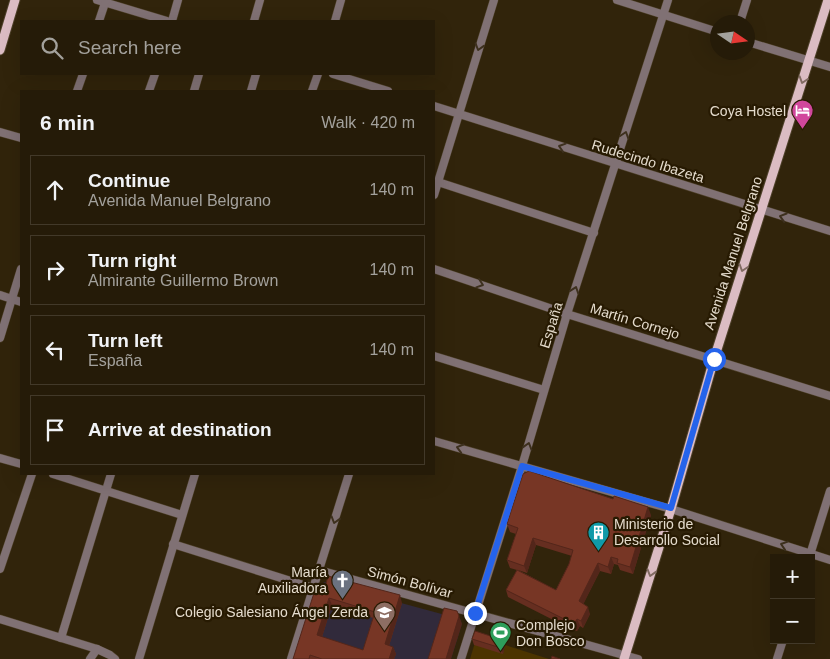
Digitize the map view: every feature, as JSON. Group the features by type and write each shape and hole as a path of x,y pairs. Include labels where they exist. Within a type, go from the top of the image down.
{"main road":[{"path":"0,50 15,0"},
{"name":"Avenida Manuel Belgrano","path":"625,657 714,359 828,0"}],"street":[{"path":"172,20 178,0"},
{"path":"254,20 260,0"},
{"path":"334,20 341,0"},
{"path":"435,192 494,0"},
{"path":"617,0 710,29"},
{"name":"España","path":"461,659 522,466 567,314 668,0"},
{"path":"742,15 747,0"},
{"path":"99,20 102,1 164,20"},
{"path":"755,44 830,67"},
{"path":"77,90 82,75"},
{"path":"149,90 155,75"},
{"path":"194,90 199,75"},
{"path":"251,90 256,75"},
{"path":"312,90 318,75"},
{"path":"336,75 385,90"},
{"name":"Rudecindo Ibazeta","path":"435,106 830,231"},
{"path":"0,132 20,138"},
{"path":"438,182 594,233"},
{"name":"Martín Cornejo","path":"435,269 567,314 830,396"},
{"path":"0,338 20,273"},
{"path":"0,295 20,302"},
{"path":"435,356 544,390"},
{"path":"435,441 671,508 804,554"},
{"path":"0,458 20,464"},
{"path":"0,569 32,475"},
{"path":"56,475 182,515"},
{"path":"61,638 111,475"},
{"path":"139,659 194,475"},
{"path":"291,659 349,475"},
{"path":"811,554 830,491"},
{"path":"173,544 313,588"},
{"path":"815,557 830,560"},
{"name":"Simón Bolívar","path":"320,570 625,657 638,659"},
{"path":"0,619 97,650 110,655 114,659"},
{"path":"777,659 782,644"},
{"path":"90,659 97,650"}],"shaded area":[{"path":"324,582 460,619 462,624 451,659 298,659"},
{"name":"Complejo Don Bosco","path":"477,636 549,659 470,659"}],"building":[{"name":"Ministerio de Desarrollo Social","path":"529,471 613,499 614,496 648,507 630,567 617,563 618,559 611,557 608,567 598,563 579,601 588,607 581,621 577,619 574,624 506,590 517,570 556,590 569,564 573,550 533,538 524,566 507,560 518,528 507,524 523,474"},
{"path":"328,576 400,595 385,644 393,647 389,659 322,659 310,655 309,659 293,659 314,593 323,595 319,594 320,590 324,591","holes":["329,598 375,612 363,650 317,635"]},
{"path":"444,608 457,611 459,616 446,659 428,659"},
{"path":"475,631 503,640 501,648 472,639"}],"place":[{"name":"Coya Hostel","path":"802,130"},
{"name":"Ministerio de Desarrollo Social","path":"598,551"},
{"name":"María Auxiliadora","path":"343,599"},
{"name":"Colegio Salesiano Ángel Zerda","path":"384,631"},
{"name":"Complejo Don Bosco","path":"500,652"}],"route":[{"path":"475,613 522,466 671,508 714,359"}]}
